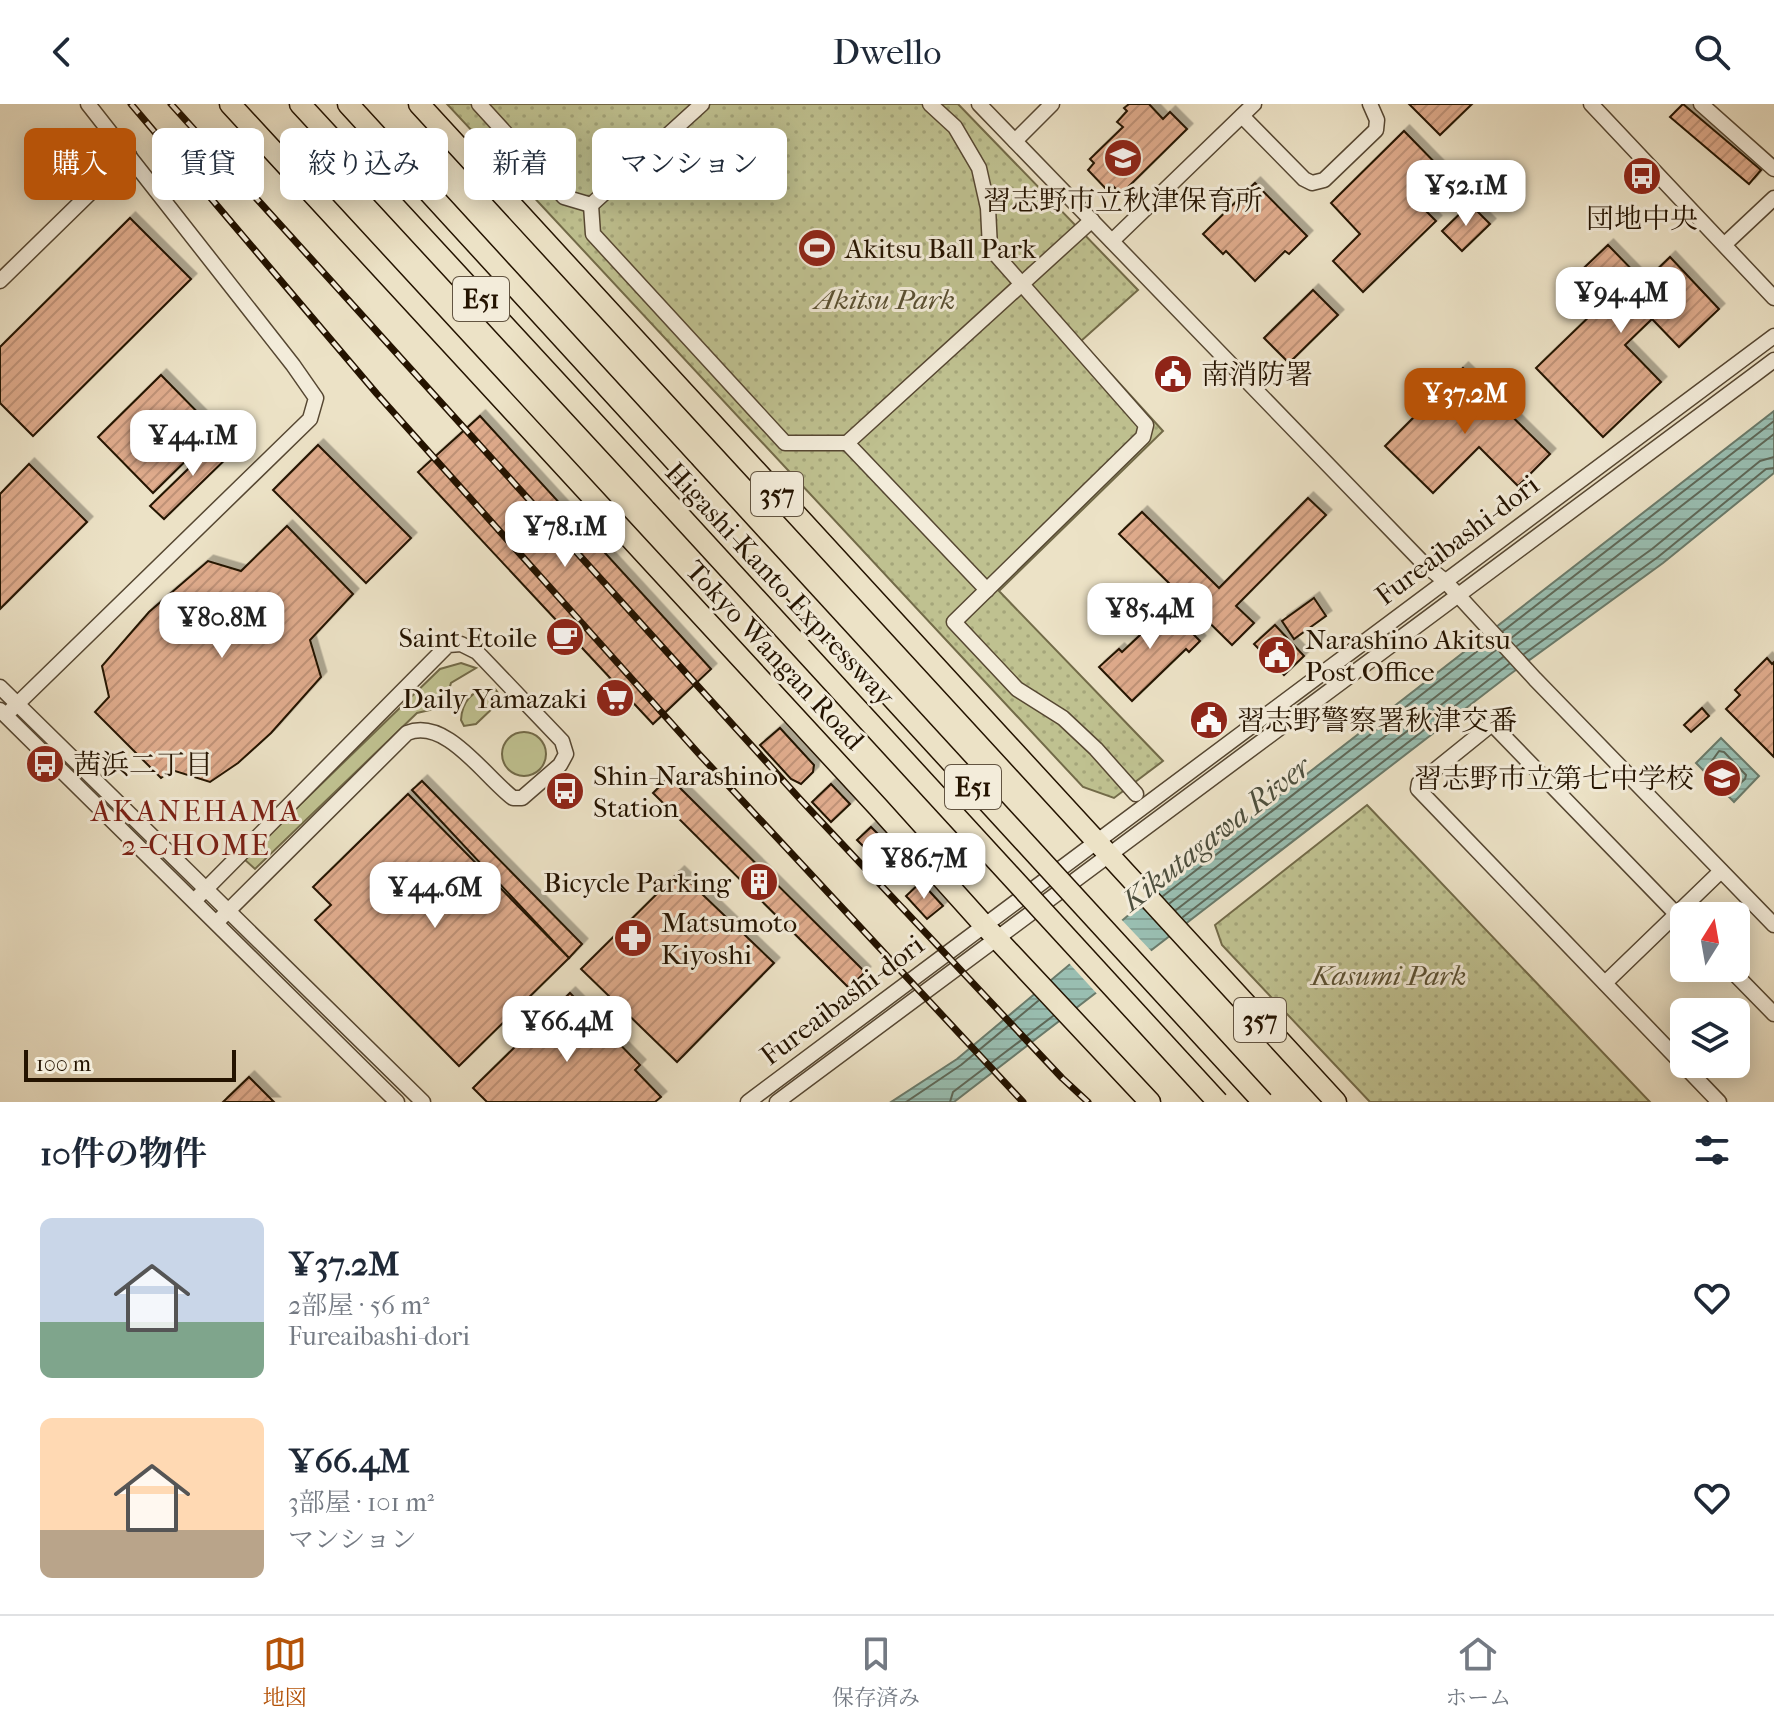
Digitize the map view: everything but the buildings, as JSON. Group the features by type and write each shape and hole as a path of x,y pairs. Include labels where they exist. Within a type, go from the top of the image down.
{"highway":[{"name":"Tokyo Wangan Road","path":"230,104 990,932 1150,1102"},
{"name":"Higashi-Kanto Expressway","path":"300,104 1218,1102"},
{"name":"Higashi-Kanto Expressway","path":"348,104 1263,1102"},
{"name":"357","path":"419,104 1336,1102"}],"street":[{"path":"88,104 107,128"},
{"path":"479,104 564,197 591,205"},
{"path":"591,205 702,104"},
{"path":"930,104 955,127 979,168 988,208 990,248 1146,425 1143,437 954,622 1017,689 1063,718 1136,794"},
{"path":"979,104 1424,564 1460,596 1535,679 1774,925"},
{"path":"1015,141 1050,104"},
{"path":"1112,241 1254,104"},
{"path":"1242,116 1304,179 1312,183 1324,180 1376,130 1377,120 1370,104"},
{"path":"1591,104 1774,298"},
{"path":"1701,104 1774,169"},
{"path":"136,164 316,398 310,419 17,704 3,712 397,1102"},
{"path":"1725,244 1774,198"},
{"path":"0,281 83,200"},
{"path":"591,205 593,234 785,443 847,443 1092,220"},
{"name":"Fureaibashi-dori","path":"777,1102 990,932 1445,581 1774,336"},
{"name":"Fureaibashi-dori","path":"1102,848 1460,596 1774,360"},
{"path":"847,443 987,590"},
{"path":"195,900 448,645 461,644 477,652 562,741 566,754 560,765 522,798 513,798 453,742 432,730 418,728 407,733 217,922"},
{"path":"0,687 423,1102"},
{"path":"1670,908 1492,724 1419,783 1418,789 1719,1102"},
{"path":"1694,902 1721,871"},
{"path":"1605,983 1670,927"},
{"name":"Fureaibashi-dori","path":"748,1102 990,932"},
{"path":"1743,982 1774,1014"}],"green space":[{"name":"Akitsu Park","path":"447,104 958,104 1138,290 1081,341 1163,431 999,591 1163,761 1114,798 1083,787 536,200 576,200 576,128 469,128"},
{"path":"461,663 476,668 451,683 443,710 417,713 255,869 244,859 440,669"},
{"path":"489,688 498,693 499,702 476,724 464,726 461,720 466,703 472,695"},
{"path":"524,732 540,738 546,754 540,770 524,776 508,770 502,754 508,738"},
{"name":"Kasumi Park","path":"1367,805 1650,1102 1370,1102 1222,945 1215,925"}],"water":[{"path":"1774,411 1774,473 1663,563 1509,675 954,1102 891,1102 957,1059 1168,882"},
{"path":"1721,738 1759,776 1734,802 1696,763"}],"pier":[{"path":"1119,917 1154,954 1099,996 1067,961"}],"railway":[{"path":"131,104 377,394 699,754 1023,1102"},
{"path":"171,104 799,798 1088,1102"}],"place":[{"name":"習志野市立秋津保育所","path":"1123,158"},
{"name":"団地中央","path":"1642,176"},
{"name":"Akitsu Ball Park","path":"817,248"},
{"name":"南消防署","path":"1173,374"},
{"name":"Saint Etoile","path":"565,637"},
{"name":"Narashino Akitsu Post Office","path":"1277,655"},
{"name":"Daily Yamazaki","path":"615,698"},
{"name":"習志野警察署秋津交番","path":"1209,720"},
{"name":"茜浜二丁目","path":"45,764"},
{"name":"習志野市立第七中学校","path":"1722,778"},
{"name":"Shin-Narashino Station","path":"565,791"},
{"name":"Bicycle Parking","path":"759,882"},
{"name":"Matsumoto Kiyoshi","path":"633,938"}],"district":[{"name":"AKANEHAMA 2-CHOME","path":"196,828"}],"water label":[{"name":"Kikutagawa River","path":"1216,834"}]}
